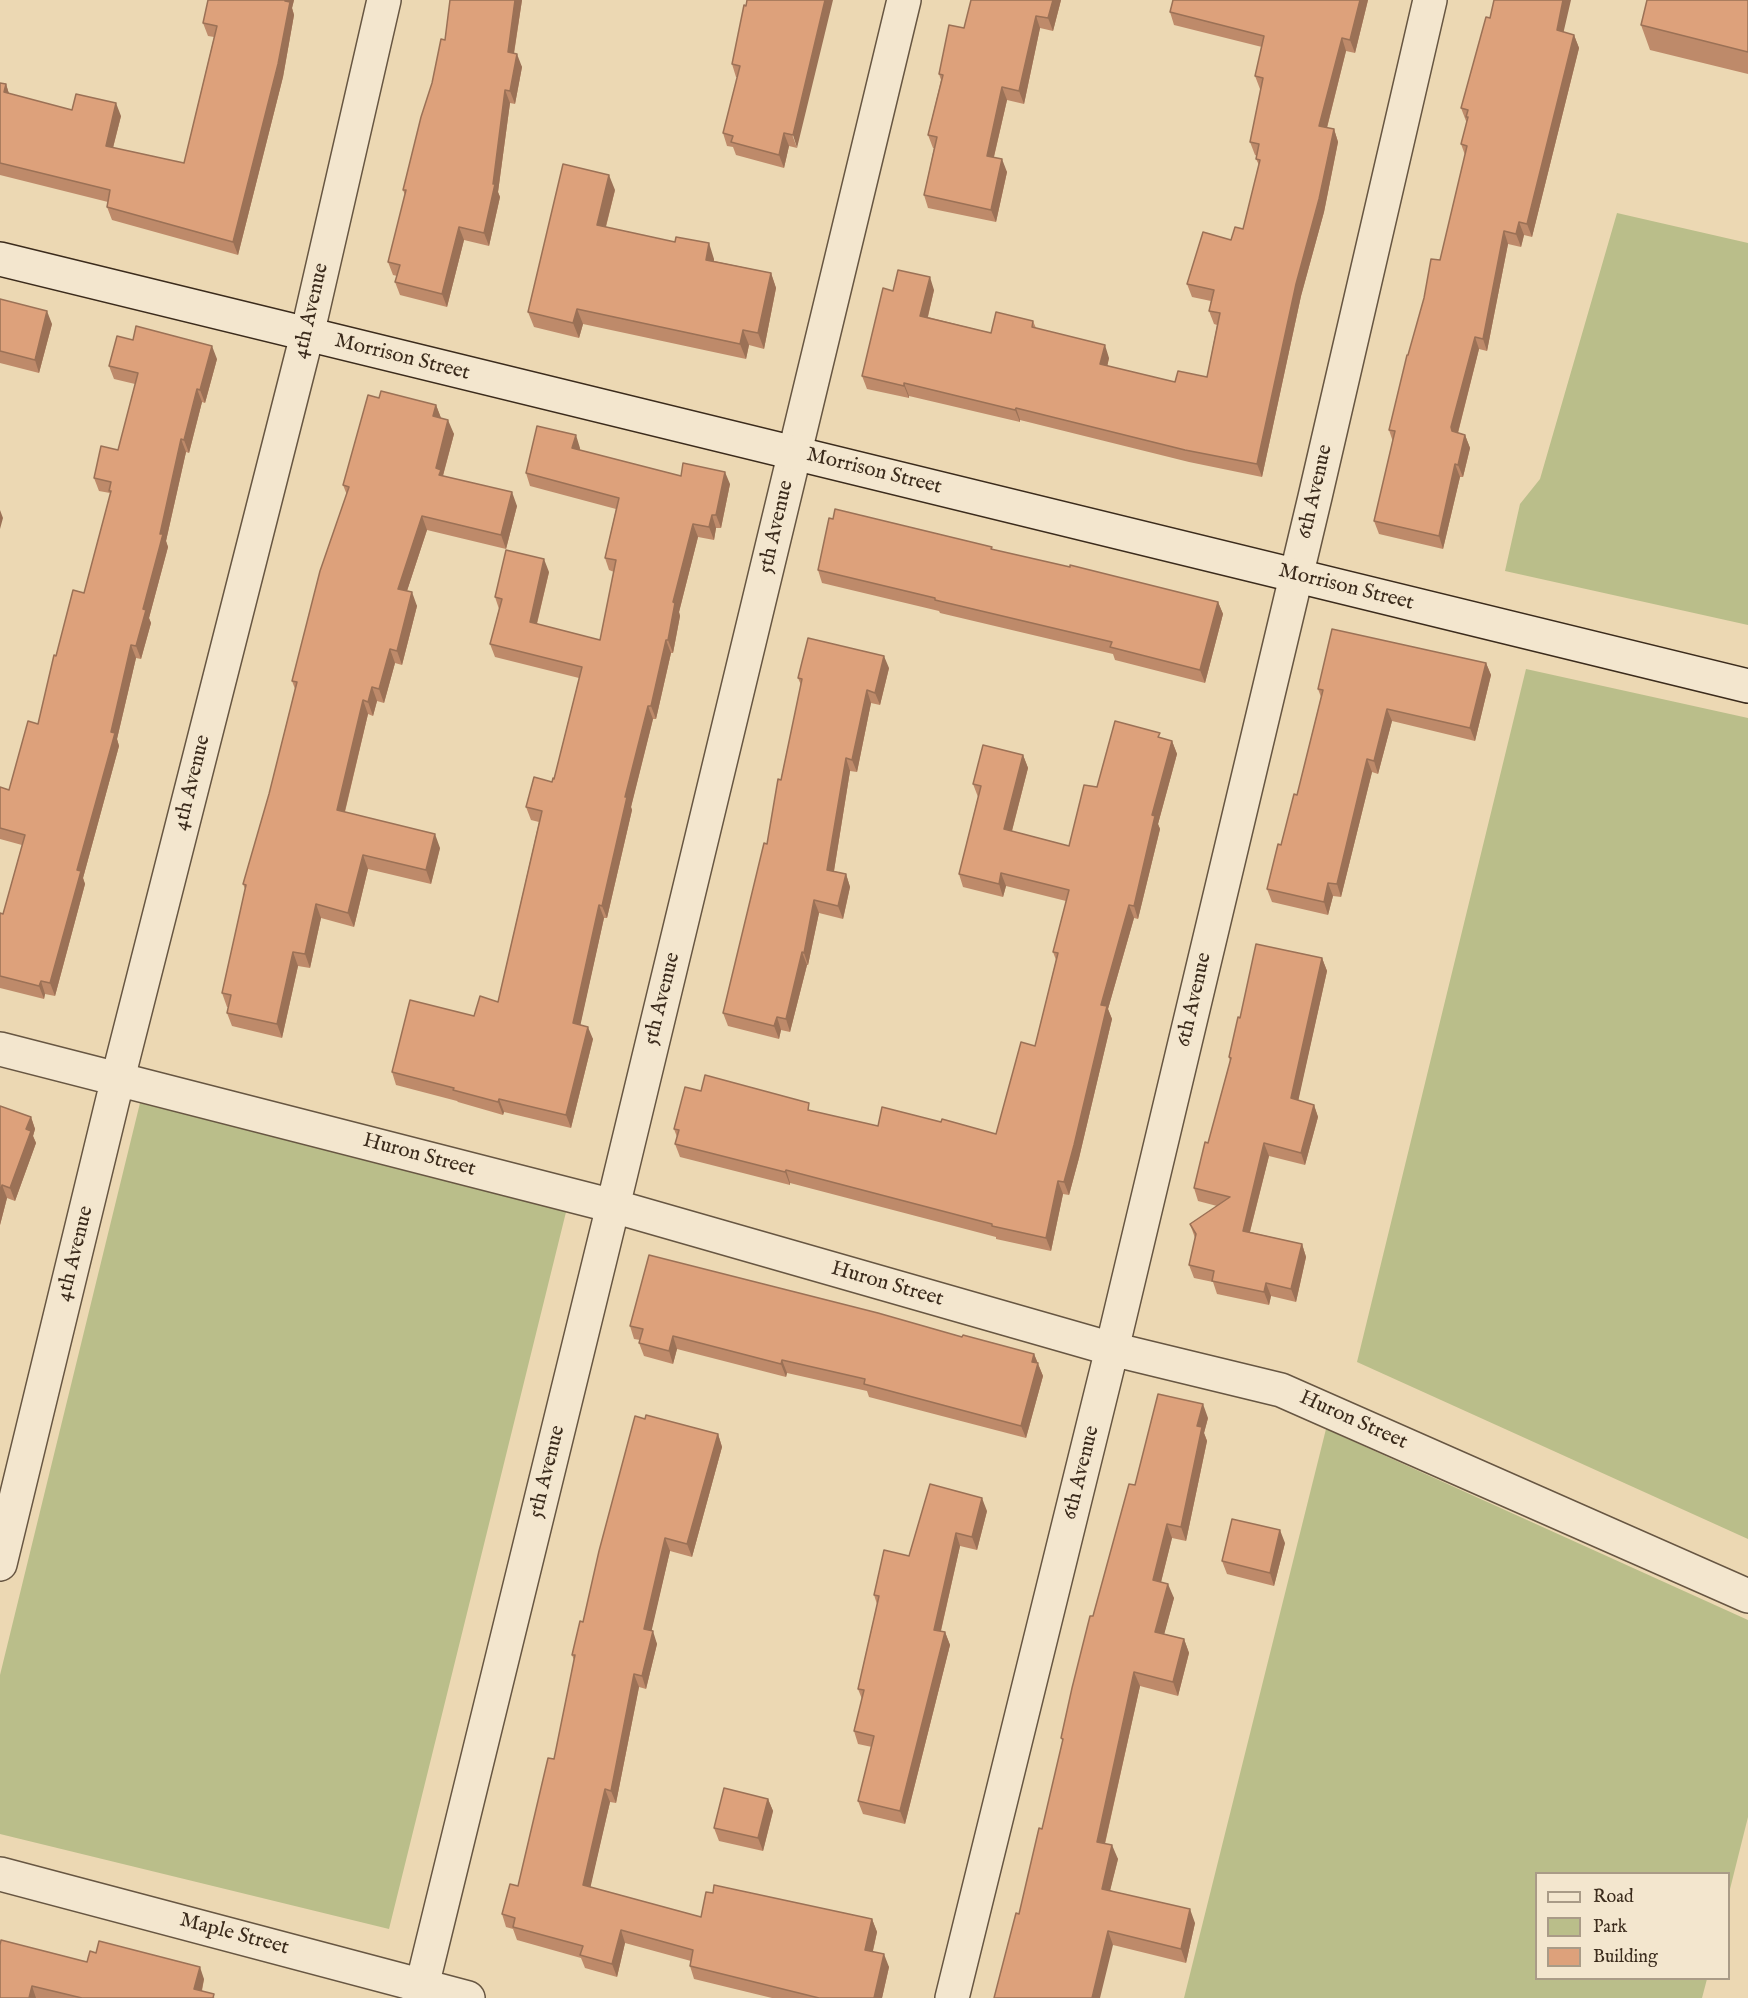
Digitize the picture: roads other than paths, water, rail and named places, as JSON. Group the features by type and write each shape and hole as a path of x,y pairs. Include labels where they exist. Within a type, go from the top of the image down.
{"street":[{"name":"4th Avenue","path":"0,1564 118,1078 307,335 384,0"},
{"name":"5th Avenue","path":"421,1992 904,0"},
{"name":"6th Avenue","path":"952,1998 1112,1349 1430,0"},
{"name":"Morrison Street","path":"0,259 1748,686"},
{"name":"Huron Street","path":"0,1048 613,1206 1112,1349 1281,1390 1748,1596"},
{"name":"Maple Street","path":"0,1874 421,1992 468,1998"}]}
